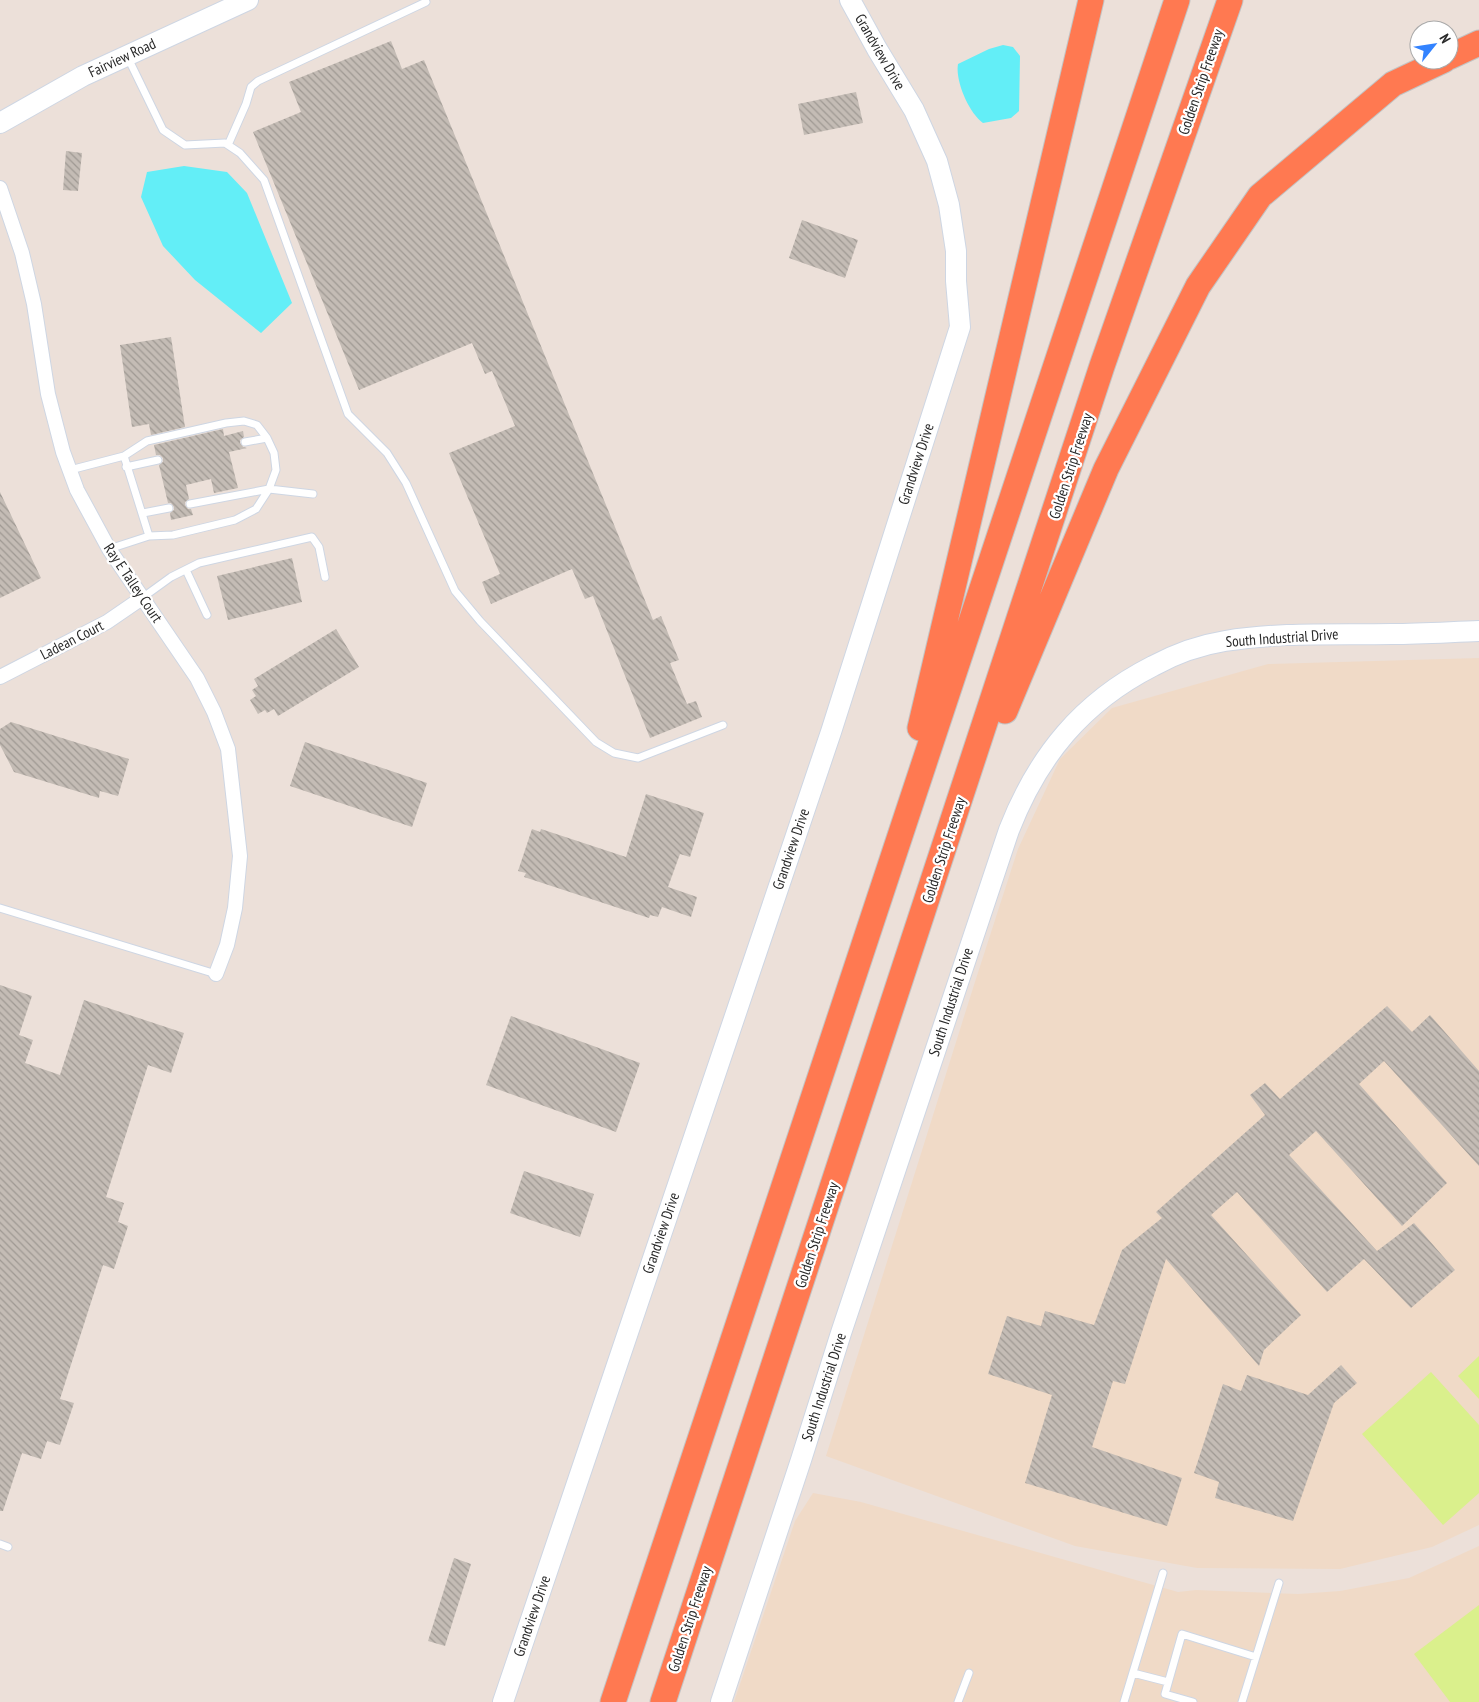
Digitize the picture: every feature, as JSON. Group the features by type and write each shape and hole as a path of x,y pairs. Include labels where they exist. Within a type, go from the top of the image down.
{"highway":[{"path":"886,879 1091,0"},
{"path":"614,1702 1177,0"},
{"name":"Golden Strip Freeway","path":"663,1702 1102,366 1230,0"},
{"path":"1459,52 1479,43"},
{"path":"928,898 1106,469 1198,286 1260,196 1393,84 1423,70"}],"main road":[{"name":"Fairview Road","path":"0,123 83,76 248,0"},
{"name":"Grandview Drive","path":"503,1702 827,741 960,327 956,281 956,251 949,205 937,160 914,110 877,50 850,0"},
{"name":"South Industrial Drive","path":"721,1702 844,1324 1009,830 1019,804 1045,758 1078,719 1115,687 1132,676 1171,657 1198,648 1223,641 1266,636 1479,631"}],"street":[{"name":"Ray E Talley Court","path":"0,188 22,253 34,304 48,394 63,452 77,490 109,549 197,678 214,712 230,758 240,856 235,908 227,946 216,974"},
{"name":"Ladean Court","path":"0,678 107,622 142,598"}],"lane":[{"path":"228,145 246,104 251,87 426,2"},
{"path":"127,56 163,130 185,145 226,143 240,153 264,180 348,414 387,453 406,483 455,591 480,621 596,742 614,754 638,758 723,725"},
{"path":"70,470 124,456 147,441 226,423 244,421 257,425 267,438 274,454 276,470 269,489 256,509 235,520 173,535 149,536 109,549"},
{"path":"245,442 267,438"},
{"path":"124,456 149,536"},
{"path":"126,467 158,460"},
{"path":"190,504 269,489 313,494"},
{"path":"143,514 169,508"},
{"path":"142,598 171,577 199,563 312,537 319,548 325,577"},
{"path":"186,570 207,616"},
{"path":"0,908 216,974"},
{"path":"0,1544 8,1547"},
{"path":"1124,1702 1163,1573"},
{"path":"1242,1702 1279,1583"},
{"path":"1193,1702 1165,1694 1182,1634 1256,1657"},
{"path":"958,1702 969,1673"},
{"path":"1133,1673 1168,1682"}],"shaded area":[{"path":"1479,658 1479,1525 1432,1547 1340,1569 1197,1568 1075,1546 826,1456 1018,849 1060,759 1112,708 1268,664"},
{"path":"813,1493 861,1502 1178,1592 1196,1590 1298,1594 1340,1591 1409,1578 1479,1546 1479,1702 734,1702 795,1521"}],"green space":[{"path":"1479,1356 1479,1399 1458,1376"},
{"path":"1431,1372 1479,1425 1479,1493 1443,1525 1362,1434"},
{"path":"1479,1605 1479,1702 1450,1702 1414,1654"}],"water":[{"path":"1003,45 1013,47 1020,56 1019,111 1011,118 983,123 973,112 964,96 959,79 958,64 989,49"},
{"path":"184,166 227,172 247,193 292,303 261,333 195,280 163,246 141,197 147,172"}],"building":[{"path":"391,41 402,69 424,60 653,620 661,616 679,660 670,663 687,704 696,701 702,717 650,738 593,596 585,599 572,569 491,604 482,582 500,574 449,453 515,426 492,371 485,374 472,343 359,390 253,132 301,112 289,82"},
{"path":"856,92 863,123 804,135 798,104"},
{"path":"66,151 82,153 78,191 63,190"},
{"path":"802,220 858,240 845,278 789,258"},
{"path":"171,337 185,427 151,435 149,424 132,427 120,345"},
{"path":"223,429 224,436 243,431 244,437 240,440 240,443 243,447 247,448 229,452 238,488 214,493 211,479 186,485 189,499 185,502 185,505 188,509 191,509 193,515 171,520 170,513 174,510 174,507 171,503 168,503 159,465 163,462 163,458 160,455 156,455 154,445"},
{"path":"0,492 41,578 0,598"},
{"path":"292,558 302,602 228,620 217,576"},
{"path":"336,629 359,667 278,716 274,709 267,713 265,710 258,714 250,700 256,696 252,690 258,686 254,679"},
{"path":"11,722 129,759 118,796 100,791 99,798 14,772 0,745 0,729"},
{"path":"305,742 427,783 412,827 290,786"},
{"path":"646,794 704,813 690,857 680,854 668,887 697,897 691,917 662,907 658,917 650,915 649,918 524,877 526,873 518,871 532,829 540,832 541,829 626,857"},
{"path":"0,985 32,996 19,1035 33,1040 25,1063 60,1075 84,1000 184,1033 171,1073 148,1065 106,1197 124,1203 118,1222 128,1226 114,1269 103,1265 60,1399 74,1403 60,1445 47,1441 41,1459 22,1453 3,1511 0,1511"},
{"path":"1387,1006 1412,1032 1430,1015 1479,1071 1479,1166 1384,1061 1359,1084 1447,1183 1402,1226 1316,1131 1289,1155 1377,1251 1414,1223 1455,1270 1411,1308 1364,1259 1327,1292 1237,1192 1211,1215 1301,1315 1264,1350 1259,1366 1166,1259 1125,1384 1113,1381 1092,1447 1182,1478 1167,1526 1025,1483 1052,1395 988,1374 1007,1316 1041,1326 1045,1311 1094,1325 1122,1250 1162,1218 1156,1212 1265,1115 1250,1095 1265,1083 1280,1099"},
{"path":"511,1016 640,1063 616,1132 486,1085"},
{"path":"524,1171 594,1194 580,1237 510,1213"},
{"path":"1341,1365 1357,1383 1334,1403 1293,1521 1215,1498 1219,1482 1194,1473 1223,1384 1241,1391 1247,1375 1308,1395"},
{"path":"454,1558 471,1564 445,1646 428,1641"}]}
